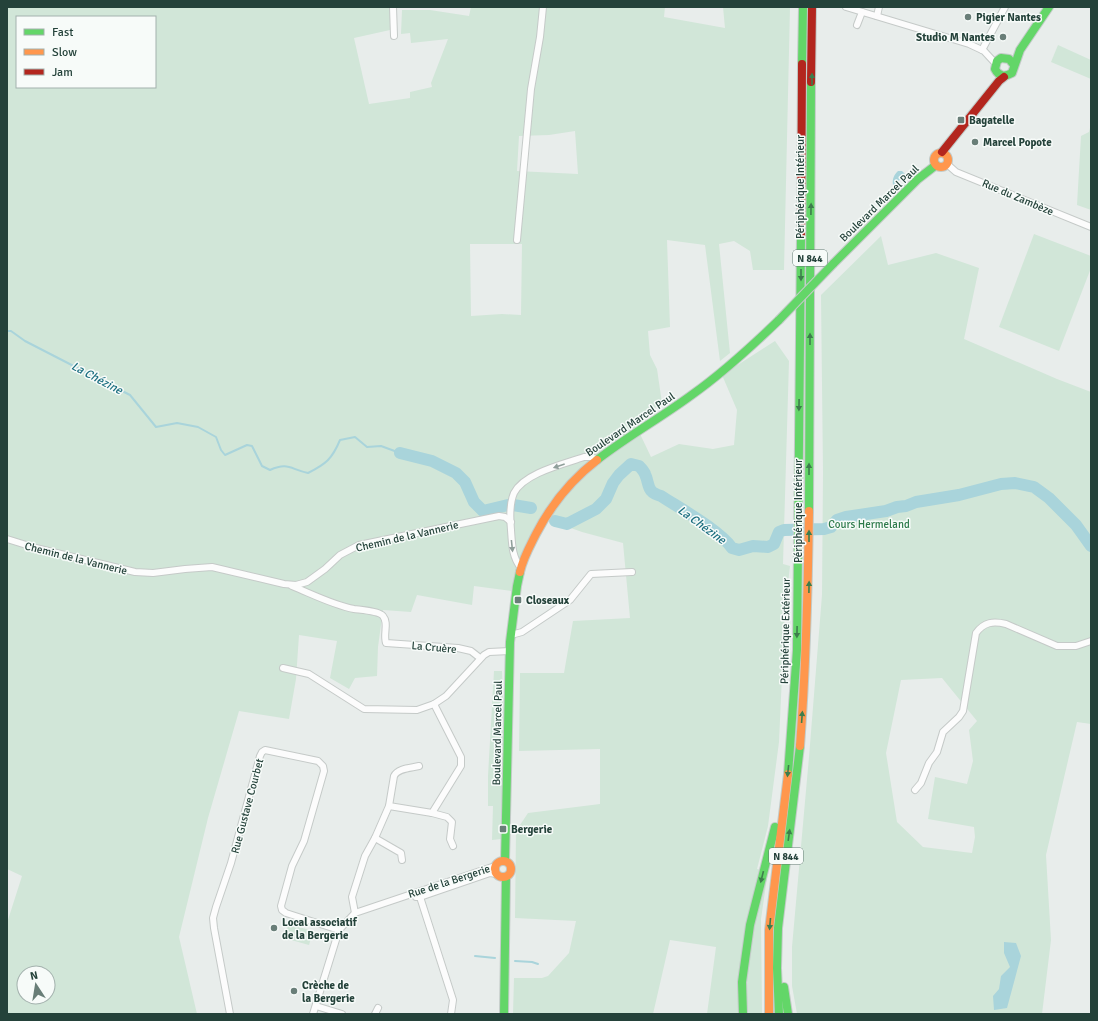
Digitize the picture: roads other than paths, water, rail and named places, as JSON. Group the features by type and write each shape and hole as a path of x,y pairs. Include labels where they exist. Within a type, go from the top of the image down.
{"main road":[{"name":"Périphérique Extérieur","path":"770,1014 768,967 769,930 772,893 783,815 791,741 796,670 803,7"},
{"name":"Périphérique Intérieur","path":"779,1014 777,957 780,911 800,745 806,650 809,564 812,7"},
{"path":"942,152 948,157 947,164 943,166 936,165 934,156 942,152 999,81 1012,73 1012,62 1049,7"},
{"path":"1004,77 996,73 996,64 1002,58 1012,62"},
{"name":"Boulevard Marcel Paul","path":"505,861 510,651 514,604 521,568 526,553 548,513 562,494 586,468 620,442 693,394 744,353 779,320 918,179 936,165"},
{"path":"743,1014 742,982 750,925 777,820 783,815"},
{"path":"504,1014 506,877 510,874 512,869 510,864 505,861 499,862 496,870 501,877 506,877"},
{"path":"777,957 782,966 788,1014"}],"street":[{"path":"393,7 394,36"},
{"path":"517,240 531,89 540,37 543,7"},
{"path":"846,7 969,44 982,50 996,64"},
{"path":"876,16 879,7"},
{"path":"982,50 1005,7"},
{"path":"857,25 862,12"},
{"name":"Rue du Zambèze","path":"947,164 956,172 1091,228"},
{"path":"521,568 516,562 513,552 511,501 515,492 526,480 546,470 584,457 591,457 596,460"},
{"name":"Chemin de la Vannerie","path":"7,539 33,548 135,572 153,573 212,567 284,584 296,585 307,582 325,570 340,555 354,547 499,516 505,517 511,522"},
{"path":"511,634 522,632 570,600 591,574 632,572"},
{"name":"La Cruère","path":"290,584 308,593 350,608 380,613 384,617 386,623 384,637 386,643 458,648 471,651 480,658"},
{"path":"915,790 921,783 929,763 937,752 943,732 964,711 976,633 980,626 989,622 1006,624 1057,646 1076,646 1091,641"},
{"path":"283,668 309,674 364,709 417,710 434,704 446,696 480,658 489,652 510,651"},
{"path":"432,814 461,766 461,757 434,704"},
{"name":"Rue Gustave Courbet","path":"230,1014 213,918 232,863 260,756 265,750 318,761 323,766 324,770 304,842 292,866 281,906 282,910 286,914 339,930"},
{"path":"355,913 352,897 364,856 375,838 389,806 394,776 396,772 420,766"},
{"path":"389,806 447,817 452,822 450,839 453,846"},
{"path":"375,838 402,853 402,860"},
{"name":"Rue de la Bergerie","path":"402,896 420,897 496,870"},
{"name":"Rue de la Bergerie","path":"313,1014 339,930 355,913 402,896 496,870"},
{"path":"420,897 453,1000 451,1014"},
{"path":"316,1006 342,1014"}],"water":[{"path":"898,171 902,171 905,174 895,185 893,185 895,174"},
{"path":"1004,942 1016,943 1021,956 1007,1008 994,1010 993,996 999,989 1001,976 1010,967 1004,953"}],"waterway":[{"name":"La Chézine","path":"7,331 11,331 25,341 130,395 156,427 177,423 198,427 216,437 221,450 225,455 247,445 252,446 262,466 270,470 285,466 308,473 328,460 340,440 355,437 367,447 381,446 400,453"},
{"name":"La Chézine","path":"400,453 432,461 456,473 465,482 474,502 483,511 508,505"},
{"name":"La Chézine","path":"555,521 567,524 596,509 606,499 613,483 619,475 631,464 639,466 645,473 649,488 653,492 699,520 718,534 732,548 739,550 753,546 768,547 774,544 779,532 784,530 824,529 831,527 837,520 846,517 886,511 916,502 959,495 1001,484 1015,483 1034,487 1049,498 1076,525 1091,546"},
{"name":"La Chézine","path":"513,505 531,508"},
{"path":"475,956 495,958"},
{"path":"515,961 532,962 538,964"}],"place":[{"name":"Pigier Nantes","path":"968,17"},
{"name":"Studio M Nantes","path":"1003,37"},
{"name":"Bagatelle","path":"961,120"},
{"name":"Marcel Popote","path":"975,142"},
{"name":"Closeaux","path":"518,600"},
{"name":"Bergerie","path":"503,829"},
{"name":"Local associatif de la Bergerie","path":"274,928"},
{"name":"Crèche de la Bergerie","path":"294,991"}],"park label":[{"name":"Cours Hermeland","path":"869,524"}]}
